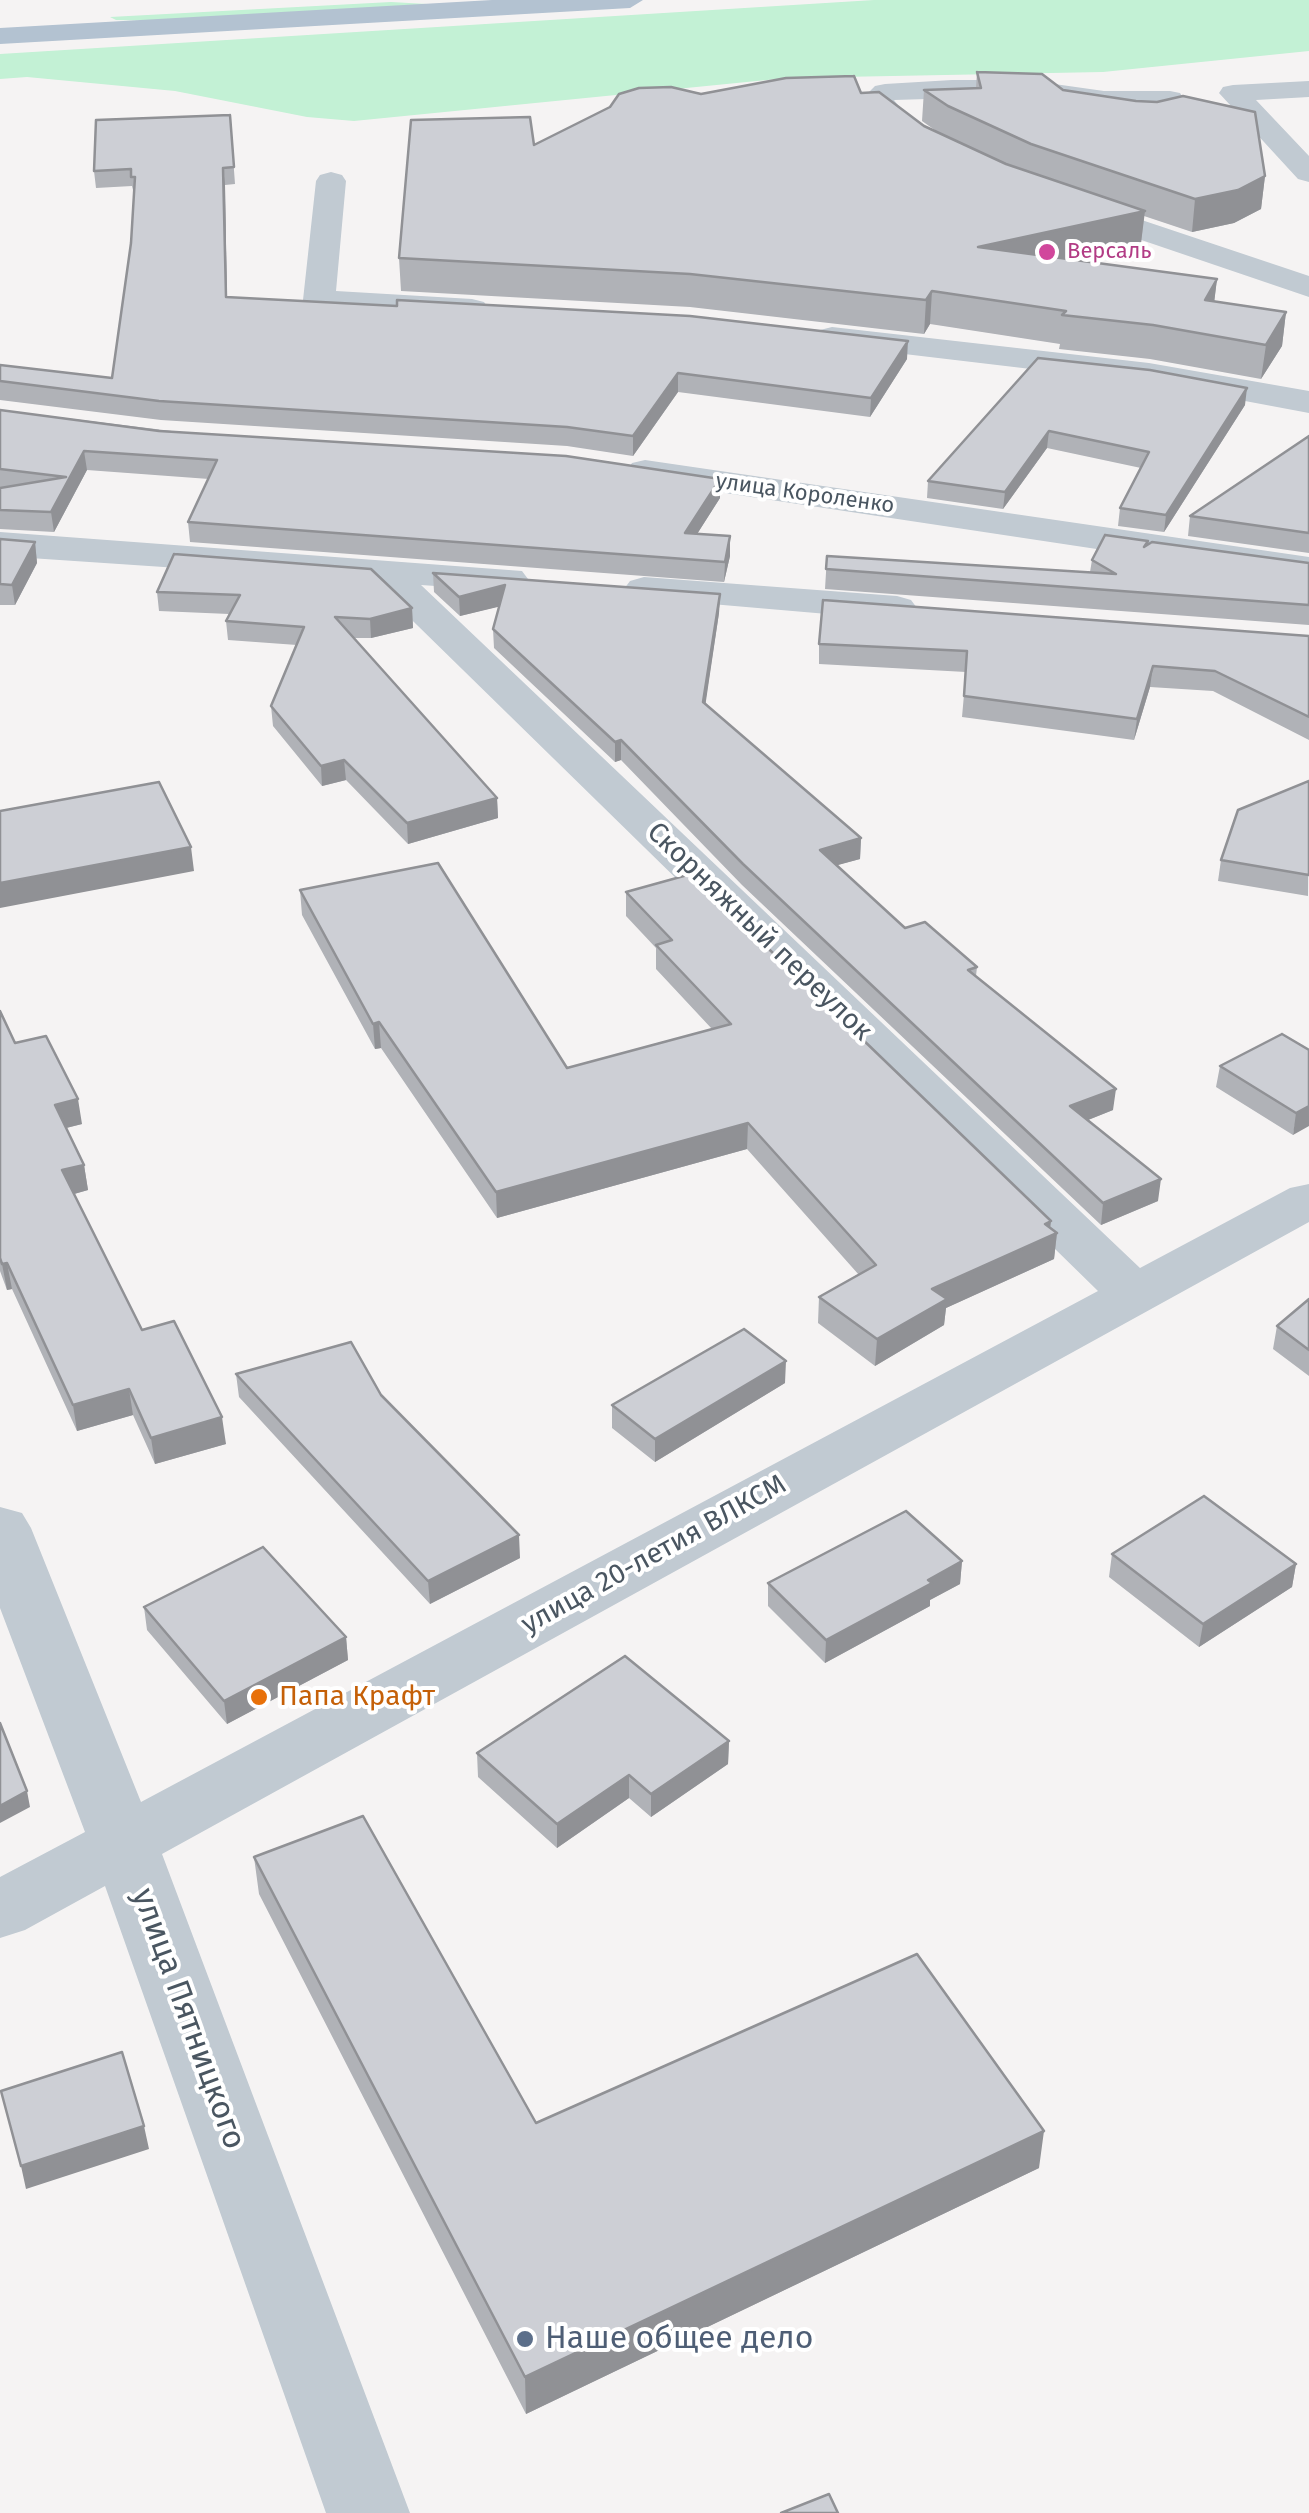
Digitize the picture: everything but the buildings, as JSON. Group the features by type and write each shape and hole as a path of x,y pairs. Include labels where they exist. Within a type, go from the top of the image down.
{"main road":[{"path":"0,36 630,0"}],"street":[{"path":"950,155 894,118 878,97 885,92 1026,88 1104,99 1170,99"},
{"path":"1309,88 1233,93 1309,173"},
{"path":"331,181 319,300 495,310"},
{"path":"1050,198 1305,307"},
{"path":"805,334 1149,373 1309,402"},
{"path":"1098,391 1309,436"},
{"name":"улица Короленко","path":"605,466 1309,569"},
{"path":"0,544 540,582"},
{"name":"Скорняжный переулок","path":"383,570 1134,1294"},
{"path":"598,586 930,611"},
{"name":"улица 20-летия ВЛКСМ","path":"0,1910 1309,1200"},
{"name":"улица Пятницкого","path":"0,1528 124,1844 368,2513"}],"green space":[{"path":"874,0 1309,0 1309,51 1103,72 787,78 354,121 307,117 175,91 27,77 0,79 0,54"},
{"path":"391,2 445,5 163,21 110,17"}],"place":[{"name":"Версаль","path":"1047,252"},
{"name":"Папа Крафт","path":"259,1697"},
{"name":"Наше общее дело","path":"525,2339"}]}
